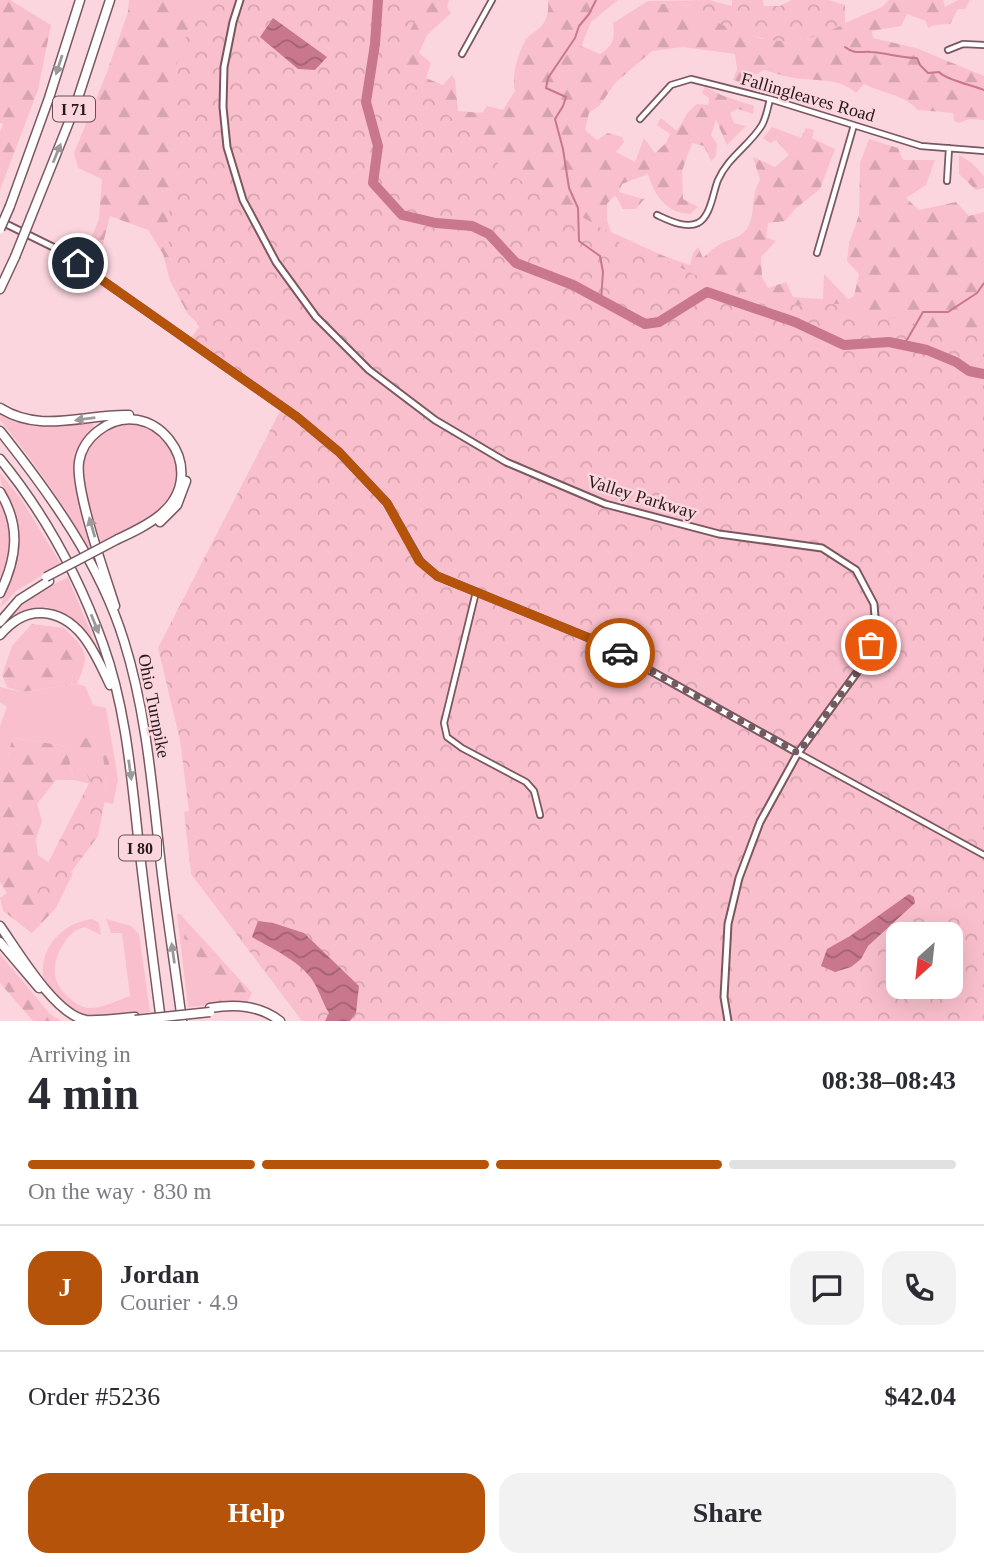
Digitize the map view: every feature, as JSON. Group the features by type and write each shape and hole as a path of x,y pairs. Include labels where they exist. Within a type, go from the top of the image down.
{"highway":[{"name":"I 71","path":"0,229 49,98 80,0"},
{"name":"I 71","path":"0,289 75,107 110,0"},
{"path":"0,408 22,419 38,422 139,415 151,418 170,431 186,458 187,477 184,492 168,516 146,531 119,541"},
{"path":"0,613 19,594 48,579 119,541 162,514 176,497 182,480 180,456 172,441 157,428 133,420 122,420 103,427 89,440 79,463 82,494 124,639"},
{"name":"Ohio Turnpike","path":"0,431 77,539 124,639 145,730 182,1021"},
{"name":"Ohio Turnpike","path":"0,459 52,531 80,588 103,645 130,763 161,1021"},
{"path":"0,492 10,510 16,546 10,571 0,593"},
{"path":"0,622 19,600 48,579"},
{"path":"0,635 16,620 27,615 38,613 61,617 83,637 118,702"},
{"path":"0,926 52,997 73,1015 84,1020 133,1020 238,1006 270,1013 280,1021"},
{"path":"0,942 55,1008 75,1021"},
{"path":"210,1010 249,1011 272,1021"}],"street":[{"name":"Valley Parkway","path":"240,0 224,67 223,107 228,147 243,200 276,262 316,317 369,370 435,420 506,462 605,504 719,534 822,548 856,570 874,604 876,629 866,660 798,753 760,822 739,878 728,924 724,997 728,1021"},
{"path":"462,54 492,0"},
{"path":"948,50 963,44 984,45"},
{"name":"Fallingleaves Road","path":"640,119 671,85 680,80 691,79 770,99 921,146 984,151"},
{"path":"657,215 681,224 700,222 706,215 728,162 763,125 770,99"},
{"path":"817,253 854,125"},
{"path":"947,181 949,148"},
{"path":"0,221 59,250 297,417 339,452 387,503 419,561 437,576 599,642 984,855"},
{"path":"476,592 444,723 447,737 462,748 526,782 534,791 540,815"}],"green space":[{"path":"0,0 10,0 51,25 38,90 0,190 0,132 3,124 0,123"},
{"path":"129,0 233,0 375,482 192,337 200,326 188,314 170,281 163,254 148,230 110,216 101,251 93,265 83,258 99,219 102,179 78,168 74,153 107,72 128,12"},
{"path":"193,0 426,0 403,52 402,63 411,82 441,97 436,106 484,143 503,170 606,231 624,246 669,262 708,281 780,305 839,304 876,317 898,318 926,328 984,339 984,1021 302,1021 191,874 184,812 189,811 180,740 158,648 282,407 188,342 200,326 173,280 167,228 176,162 172,79 187,35"},
{"path":"249,0 449,0 447,7 451,13 427,35 419,53 431,63 426,78 443,85 452,75 455,80 458,111 482,113 487,106 503,110 515,91 514,78 519,55 528,37 545,20 548,0 618,0 591,22 581,46 600,54 612,41 613,23 648,1 693,6 693,12 762,39 808,39 882,7 889,0 943,0 945,7 958,0 970,0 965,9 958,9 950,24 928,28 926,21 907,14 901,26 872,31 873,38 916,48 984,76 984,120 969,119 959,123 954,121 953,113 918,110 900,97 864,84 856,93 838,83 793,78 764,70 755,75 749,85 733,80 737,69 735,54 683,47 652,51 615,83 600,105 589,113 585,130 597,140 608,133 622,137 624,142 616,152 635,162 644,138 655,153 666,143 670,134 657,125 661,118 677,131 688,112 697,104 708,105 709,98 702,93 705,86 721,95 754,106 753,114 738,109 730,113 734,123 746,126 727,145 716,120 711,135 717,144 716,156 711,161 704,146 692,143 682,171 683,199 698,207 690,214 674,210 662,202 648,174 622,184 619,192 645,198 636,209 623,209 615,195 607,204 607,220 611,232 690,265 693,253 698,247 703,258 720,244 742,234 748,227 760,180 753,157 775,167 789,155 776,140 770,143 763,138 772,127 801,138 806,128 814,130 812,138 835,149 820,189 795,209 785,221 768,223 766,237 776,241 761,257 762,277 768,288 786,282 793,297 823,299 824,274 848,299 854,296 859,274 847,261 849,243 859,215 860,163 869,139 898,148 903,160 935,160 926,185 906,198 919,210 956,202 969,216 984,212 984,817"},
{"path":"709,0 732,6 732,0 763,0 764,6 780,6 791,0 829,0 845,5 845,24 809,38 779,41 750,35 693,13 693,6 648,1"},
{"path":"959,155 972,163 984,176 984,188 976,190 959,174"},
{"path":"0,411 10,417 32,423 92,421 94,428 77,459 75,486 94,546 88,549 47,482 0,420"},
{"path":"135,423 157,433 170,446 179,467 176,486 170,498 150,517 101,542 86,499 82,468 84,454 91,441 104,432"},
{"path":"0,473 21,499 61,564 16,591 0,608 16,561 18,538 14,513 3,489"},
{"path":"0,501 10,522 12,541 0,582"},
{"path":"68,577 100,655 82,630 62,612 38,607 7,619 27,598"},
{"path":"32,624 64,628 82,648 85,659 77,684 21,692 7,687 2,675 12,646"},
{"path":"77,684 85,686 93,705 106,708 118,779 113,804 104,802 107,790 105,773 91,784 74,780 66,746 13,738 0,786 0,726 7,707 0,702 0,687 21,692"},
{"path":"103,734 110,768 98,783 91,784 74,743"},
{"path":"13,738 66,746 74,780 56,780 37,804 42,821 36,839 38,855 59,870 73,873 56,908 32,933 3,911 0,898 7,893 0,882 0,786"},
{"path":"103,756 107,790 98,836 46,906 30,898"},
{"path":"177,914 180,914 252,993 247,1002 188,1007"},
{"path":"92,919 99,923 101,935 85,927 81,928 70,935 59,951 55,974 60,988 75,1002 88,1008 104,1006 130,996 122,933 111,933 106,919 131,926 139,934 150,1012 102,1017 75,1015 47,986 43,978 43,962 51,944 57,936 73,925"},
{"path":"190,929 245,987 249,995 195,1005 194,1000 199,995 225,990 226,987 201,962 184,938 186,930"},
{"path":"0,954 50,1014 61,1021 33,1021 0,983"}],"water":[{"path":"273,18 327,57 315,70 298,69 260,37"},
{"path":"909,894 914,897 915,903 894,922 886,922 886,930 851,967 835,972 821,966 827,949"},
{"path":"258,921 304,933 359,986 356,1013 350,1021 325,1021 329,1013 306,972 284,955 252,937"}],"waterway":[{"path":"378,0 375,44 366,102 378,146 373,183 402,215 436,223 472,226 489,234 516,263 573,285 645,324 659,322 707,292 795,322 844,345 889,342 927,350 956,362 969,371 984,374"},
{"path":"596,0 548,78 546,88 566,97 555,119 569,188 578,208 579,241 600,256 603,272 601,300"},
{"path":"845,47 855,52 917,58 928,73 939,72 953,80 984,90"},
{"path":"904,345 923,312 948,312 977,293 984,283"}],"way so far":[{"path":"620,653 798,753 866,660 871,645"}],"route":[{"path":"78,263 297,417 339,452 387,503 419,561 437,576 620,653"}]}
